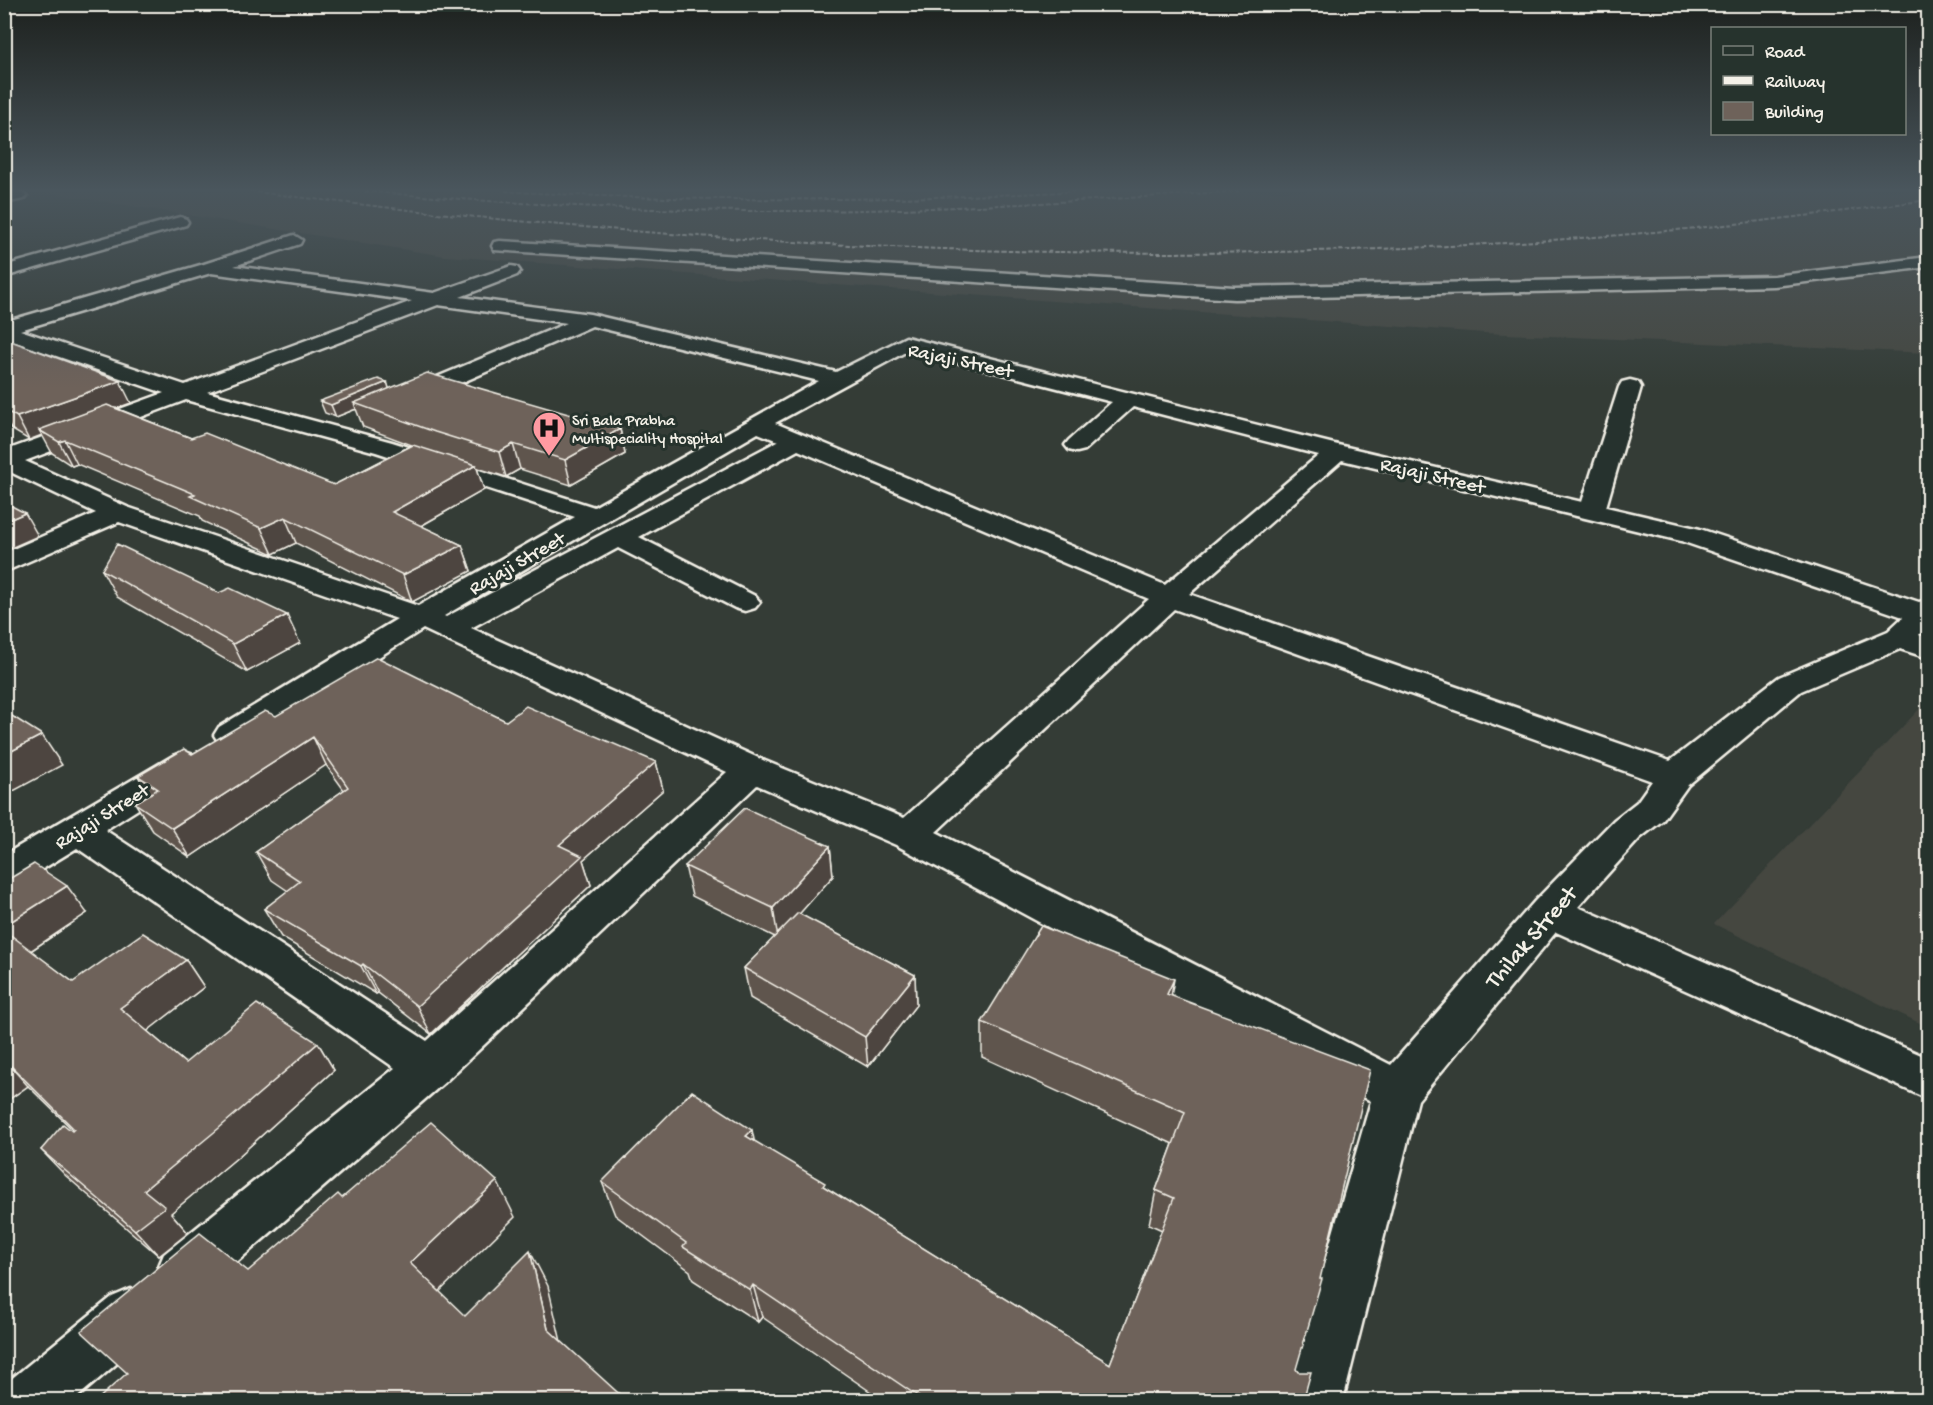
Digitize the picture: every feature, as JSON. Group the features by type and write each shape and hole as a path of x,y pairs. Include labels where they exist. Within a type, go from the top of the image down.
{"street":[{"path":"4,272 58,257"},
{"path":"4,329 244,257"},
{"path":"665,257 1234,293 1774,281 1929,262"},
{"path":"210,268 590,320 837,379"},
{"path":"4,460 511,271"},
{"path":"394,403 590,320"},
{"path":"4,329 187,393 330,431 597,516"},
{"name":"Rajaji Street","path":"4,874 434,623 597,516 837,379 906,343 1337,452 1690,535 1919,627"},
{"path":"1592,512 1630,387"},
{"path":"1077,445 1130,399"},
{"path":"330,431 362,417"},
{"path":"757,424 1169,597 1675,776"},
{"path":"434,623 618,537 797,441"},
{"path":"909,836 1169,597 1337,452"},
{"path":"4,460 118,513 434,623 752,769 909,836 1397,1091"},
{"path":"4,564 118,513"},
{"path":"618,537 745,602"},
{"name":"Thilak Street","path":"1314,1401 1397,1091 1549,912 1627,830 1650,811 1675,776 1790,684 1919,627"},
{"path":"30,1401 430,1067 752,769"},
{"path":"78,830 430,1067"},
{"path":"1549,912 1929,1079"}],"shaded area":[{"path":"453,257 1928,257 1928,353 1484,333"},
{"path":"1928,700 1928,1027 1714,924"}],"building":[{"path":"8,340 120,381 17,417 4,410 4,341"},
{"path":"427,373 620,429 565,460 513,444 499,452 354,403"},
{"path":"378,379 387,382 331,405 320,401"},
{"path":"107,405 191,438 205,433 334,485 413,445 476,465 392,512 462,545 403,575 285,517 261,528 190,496 195,494 65,440 59,442 39,430"},
{"path":"4,502 25,513 4,522"},
{"path":"117,544 219,593 230,588 287,615 233,644 102,570"},
{"path":"377,657 506,721 526,706 656,762 559,845 582,856 417,1006 363,964 361,966 264,909 300,881 256,852 348,787 313,737 172,828 135,803 158,789 138,776 184,749 192,754 265,711 276,716"},
{"path":"4,711 42,735 4,755"},
{"path":"745,808 830,846 773,908 685,866"},
{"path":"34,864 67,886 4,926 4,882"},
{"path":"798,913 915,975 865,1037 744,968"},
{"path":"1041,926 1174,979 1167,994 1370,1070 1320,1279 1322,1279 1296,1369 1298,1372 1311,1372 1303,1401 1288,1401 1279,1396 1277,1401 925,1401 753,1285 750,1290 683,1247 686,1243 602,1182 692,1091 752,1130 746,1136 825,1183 823,1186 1110,1364 1174,1198 1156,1190 1185,1112 982,1022"},
{"path":"4,930 73,982 143,933 186,960 120,1008 185,1063 257,1004 318,1043 144,1190 165,1207 135,1230 41,1150 63,1124 72,1131 74,1129 4,1059"},
{"path":"431,1122 497,1181 410,1263 465,1316 530,1251 548,1329 627,1401 96,1401 127,1373 81,1331 200,1233 248,1271 338,1194 342,1198"}],"place":[{"name":"Sri Bala Prabha Multispeciality Hospital","path":"549,457"}]}
